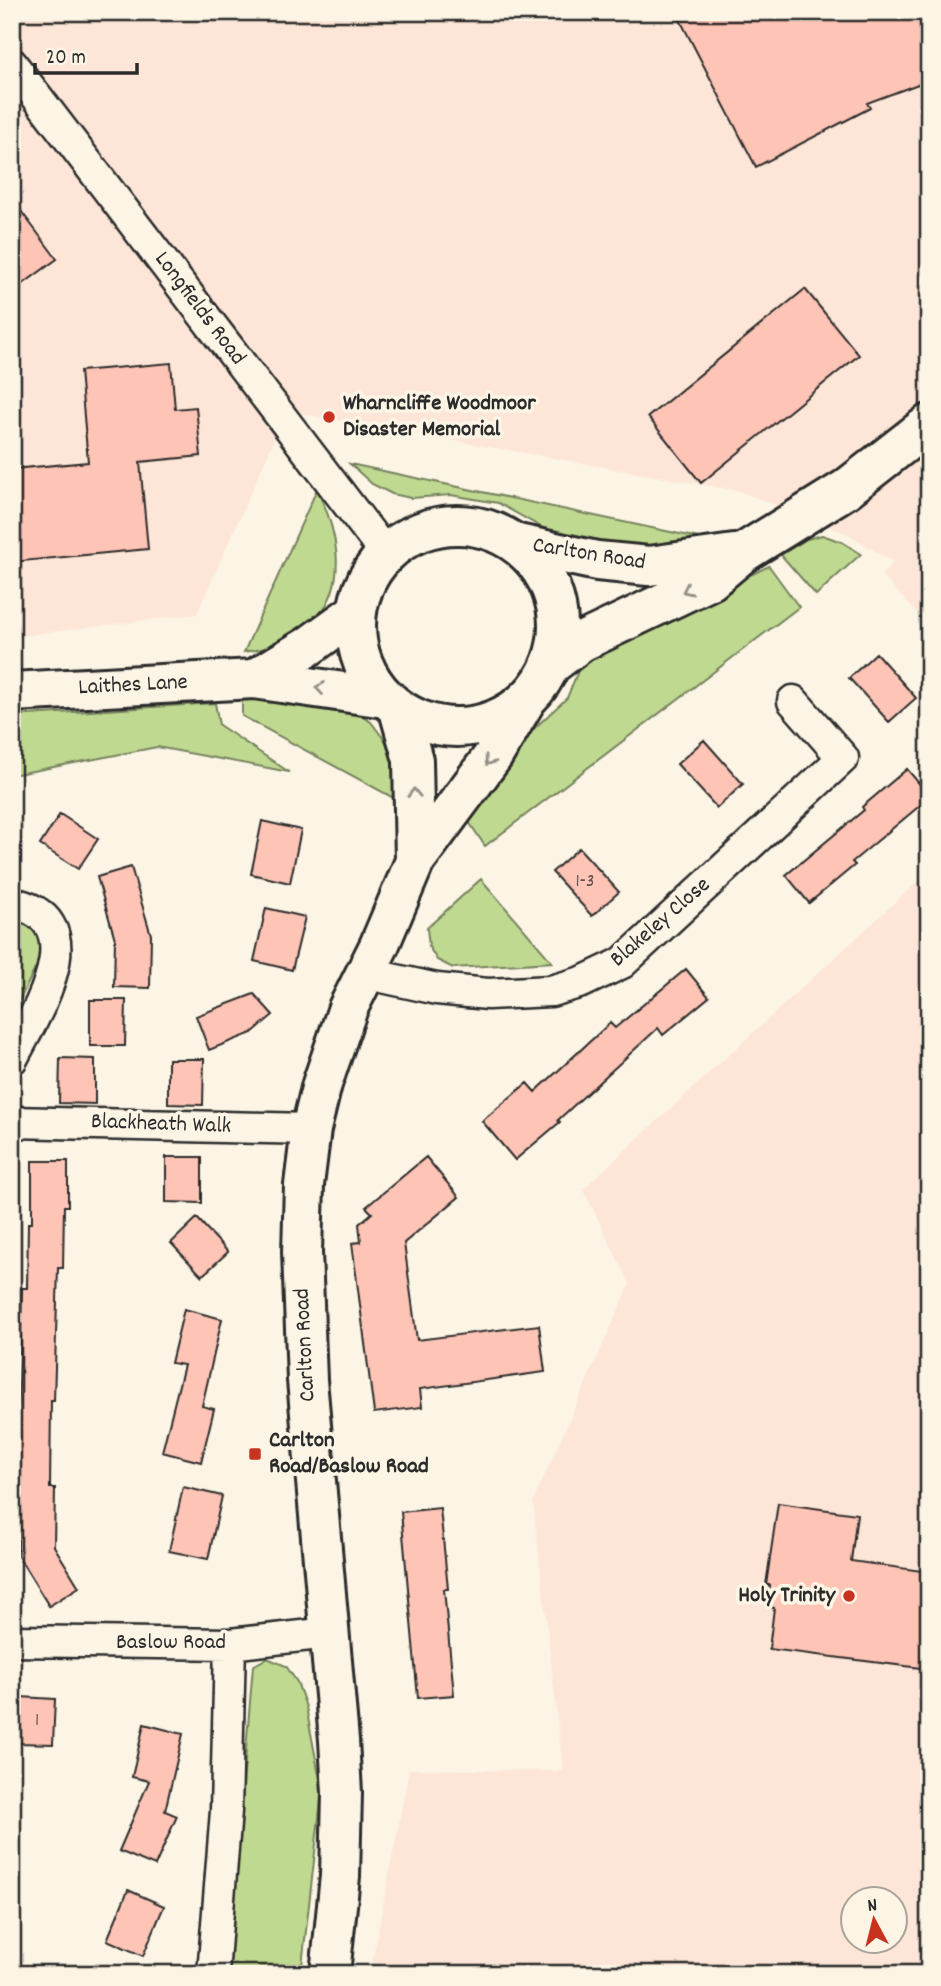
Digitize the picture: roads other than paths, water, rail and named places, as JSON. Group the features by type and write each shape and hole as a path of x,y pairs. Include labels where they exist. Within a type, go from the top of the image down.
{"main road":[{"name":"Carlton Road","path":"552,664 581,642 711,580 743,553 846,489 929,424"},
{"path":"465,525 493,530 518,544 537,562 551,586 558,611 559,638 552,664 536,691 525,702 496,720 463,728 430,724 392,704 364,667 357,640 356,612 362,590 372,571 386,554 409,537 436,527 465,525"},
{"name":"Carlton Road","path":"518,544 597,561 649,566 743,553"},
{"name":"Laithes Lane","path":"254,679 309,646 356,612"},
{"name":"Laithes Lane","path":"12,692 254,679 392,704"},
{"name":"Carlton Road","path":"330,1974 340,1876 342,1793 306,1367 302,1252 304,1185 311,1129 335,1043 415,861 493,756 525,702"},
{"name":"Carlton Road","path":"392,704 413,760 415,861"}],"street":[{"name":"Longfields Road","path":"12,64 386,554"},
{"name":"Blakeley Close","path":"364,973 437,989 488,994 551,991 582,982 622,963 843,758 793,701"},
{"path":"12,903 23,905 44,916 55,937 56,959 44,996 12,1059"},
{"name":"Blackheath Walk","path":"12,1122 311,1129"},
{"name":"Baslow Road","path":"12,1641 230,1644 329,1633"},
{"path":"213,1974 226,1811 230,1644"}],"place":[{"name":"Wharncliffe Woodmoor Disaster Memorial","path":"329,417"},
{"name":"Carlton Road/Baslow Road","path":"255,1454"},
{"name":"Holy Trinity","path":"849,1596"}]}
